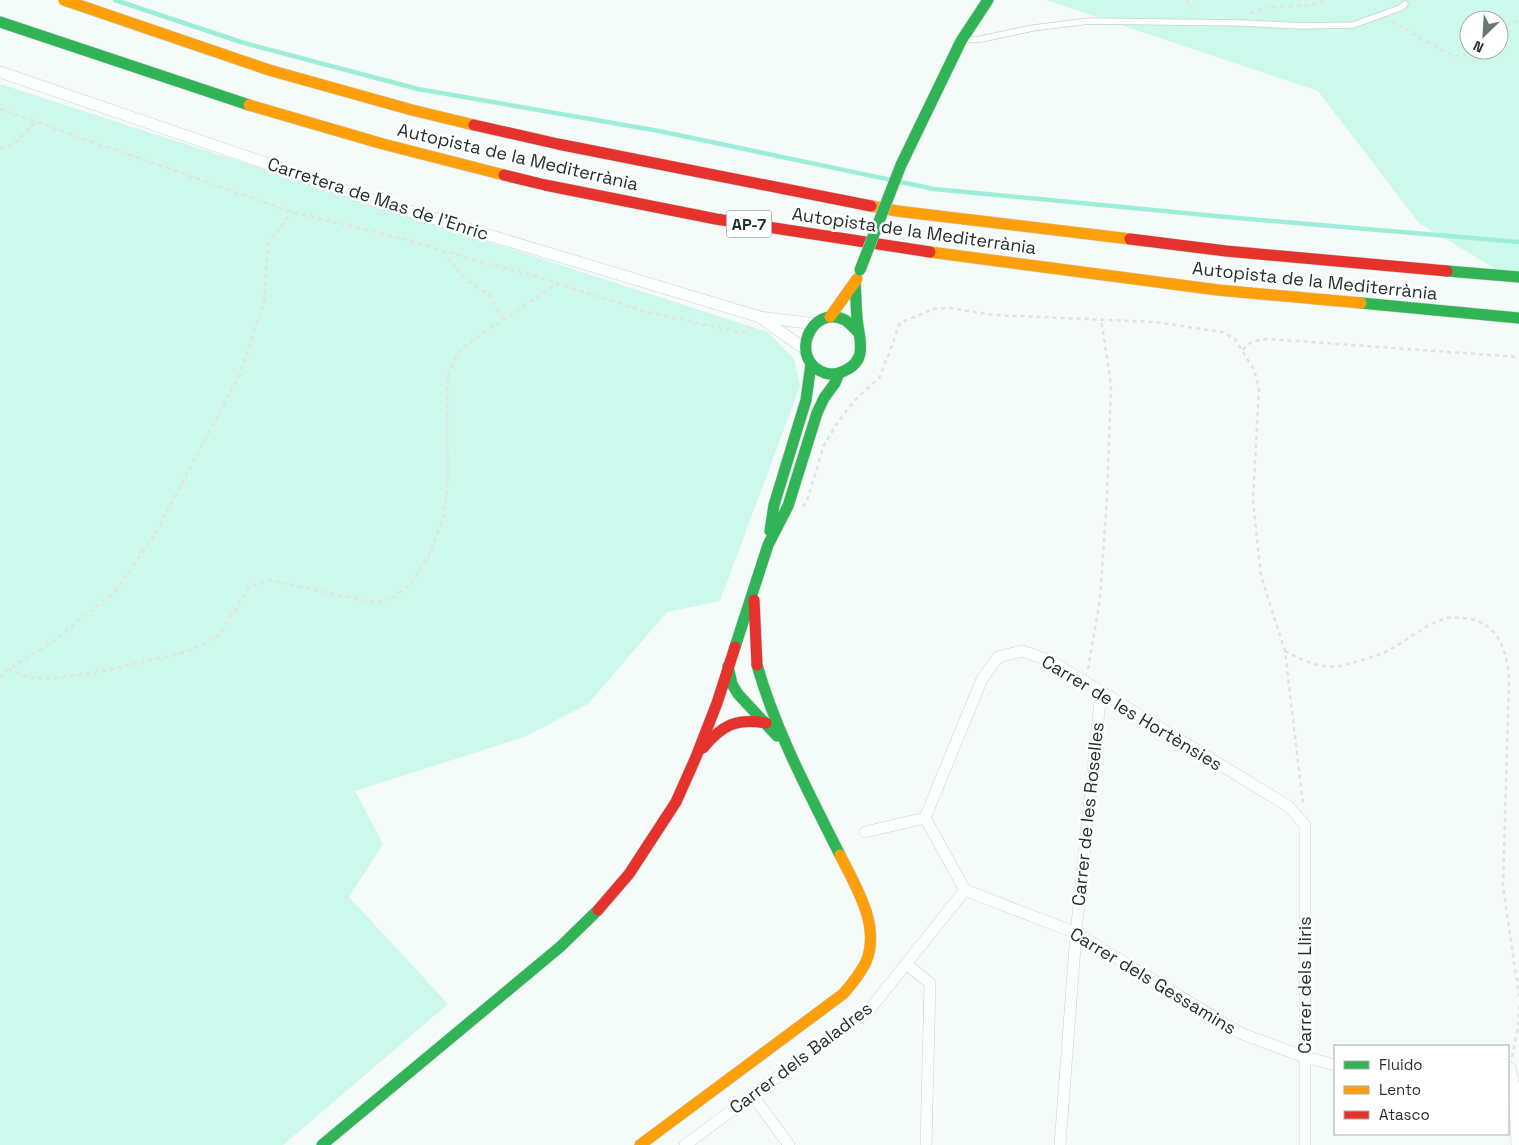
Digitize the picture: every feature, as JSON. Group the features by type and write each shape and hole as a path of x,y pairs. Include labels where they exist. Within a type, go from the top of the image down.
{"main road":[{"name":"Autopista de la Mediterrània","path":"64,0 269,70 412,110 558,144 897,211 1226,251 1519,277"},
{"path":"830,317 855,283 902,165 961,41 988,0"},
{"name":"Autopista de la Mediterrània","path":"0,22 254,107 373,141 545,185 716,219 887,246 1218,290 1519,318"},
{"path":"855,283 859,333 862,343 861,353 856,362 849,369 831,374 822,372 811,364 807,357 805,340 808,331 822,319 830,317 843,319 852,324 859,333"},
{"path":"768,545 774,506 805,405 810,382 811,364"},
{"path":"322,1145 560,947 603,905 629,874 657,833 676,802 696,757 716,703 768,545 788,506 817,413 840,373"},
{"path":"640,1145 843,994 855,982 869,956 871,944 870,930 868,915 862,900 787,748 764,694 757,665 754,588"},
{"path":"728,664 732,684 738,694 787,748"},
{"path":"696,757 713,735 728,724 742,720 755,720 766,723"}],"street":[{"name":"Carretera de Mas de l'Enric","path":"0,72 376,201 760,317"},
{"path":"760,317 814,324"},
{"path":"760,317 805,349"},
{"name":"Carrer de les Hortènsies","path":"925,818 982,679 998,657 1022,651 1051,661 1288,806 1305,825"},
{"name":"Carrer de les Roselles","path":"1060,1145 1076,933 1101,692"},
{"path":"865,832 925,818 965,890"},
{"name":"Carrer dels Lliris","path":"1305,825 1305,1145"},
{"name":"Carrer dels Gessamins","path":"965,890 1076,933 1240,1033 1305,1057 1334,1065"},
{"name":"Carrer dels Baladres","path":"685,1145 870,1009 965,890"},
{"path":"906,964 930,983 926,1145"},
{"path":"1509,1068 1514,1087 1517,1145"},
{"path":"752,1096 789,1145"}],"lane":[{"path":"961,41 981,39 1033,28 1089,21 1243,23 1302,26 1354,25 1400,8 1405,4"}],"path":[{"path":"1186,0 1202,23"},
{"path":"1243,23 1249,15 1257,10 1291,5 1308,5 1324,0"},
{"path":"1381,15 1437,47 1459,56"},
{"path":"0,109 292,212 409,240 558,283 642,311 744,333 760,317"},
{"path":"0,149 14,144 35,122"},
{"path":"0,678 8,670 51,643 116,591 155,534 240,374 264,302 268,243 292,212"},
{"path":"441,250 465,279 490,296 504,318"},
{"path":"8,670 28,677 49,679 103,671 187,652 218,636 250,586 270,580 361,600 377,602 392,599 411,582 428,555 444,515 448,481 448,372 458,353 476,337 558,283"},
{"path":"788,506 802,509 807,502 824,445 838,422 856,399 878,378 900,322 933,309 950,308 994,315 1155,322 1222,332 1235,339 1254,370 1259,388 1254,501 1261,576 1284,651 1305,825"},
{"path":"1086,683 1100,599 1107,498 1111,385 1102,319"},
{"path":"1242,351 1246,345 1253,341 1268,339 1519,357"},
{"path":"1284,651 1303,661 1323,666 1339,666 1386,652 1432,623 1449,617 1473,619 1490,628 1500,641 1508,666 1509,682 1503,886 1519,996"},
{"path":"1509,1068 1518,1027 1519,1006"}],"green space":[{"path":"1046,0 1519,0 1519,283 1419,223 1318,91"},
{"path":"0,84 768,332 794,359 800,386 720,601 667,612 588,704 524,737 355,791 383,844 349,897 448,1004 283,1145 0,1145"}],"waterway":[{"path":"115,0 244,43 418,89 659,131 934,189 1226,217 1519,242"}],"traffic: fast":[{"path":"901,165 961,41 988,0"},
{"path":"0,22 249,105"},
{"path":"860,270 901,165"},
{"path":"1447,271 1519,277"},
{"path":"855,283 861,348 857,361 844,371 830,374 814,366 807,357 808,335 822,319 833,317 845,320 859,333"},
{"path":"1361,303 1519,318"},
{"path":"770,531 774,505 806,400 811,364"},
{"path":"735,647 768,545 788,506 817,413 839,373"},
{"path":"757,665 783,738 840,855"},
{"path":"728,666 732,684 738,694 777,736"},
{"path":"322,1145 560,947 598,910"}],"traffic: slow":[{"path":"64,0 269,70 412,110 474,125"},
{"path":"249,105 383,144 504,175"},
{"path":"871,206 897,211 1130,239"},
{"path":"930,252 1218,290 1361,303"},
{"path":"830,317 857,279"},
{"path":"640,1145 843,994 853,983 866,962 871,935 865,907 840,855"}],"traffic: jam":[{"path":"474,125 558,144 871,206"},
{"path":"504,175 716,219 930,252"},
{"path":"1130,239 1226,251 1447,271"},
{"path":"754,600 757,665"},
{"path":"598,910 629,874 676,802 717,703 735,647"},
{"path":"703,748 717,734 730,725 746,722 766,723"}]}
